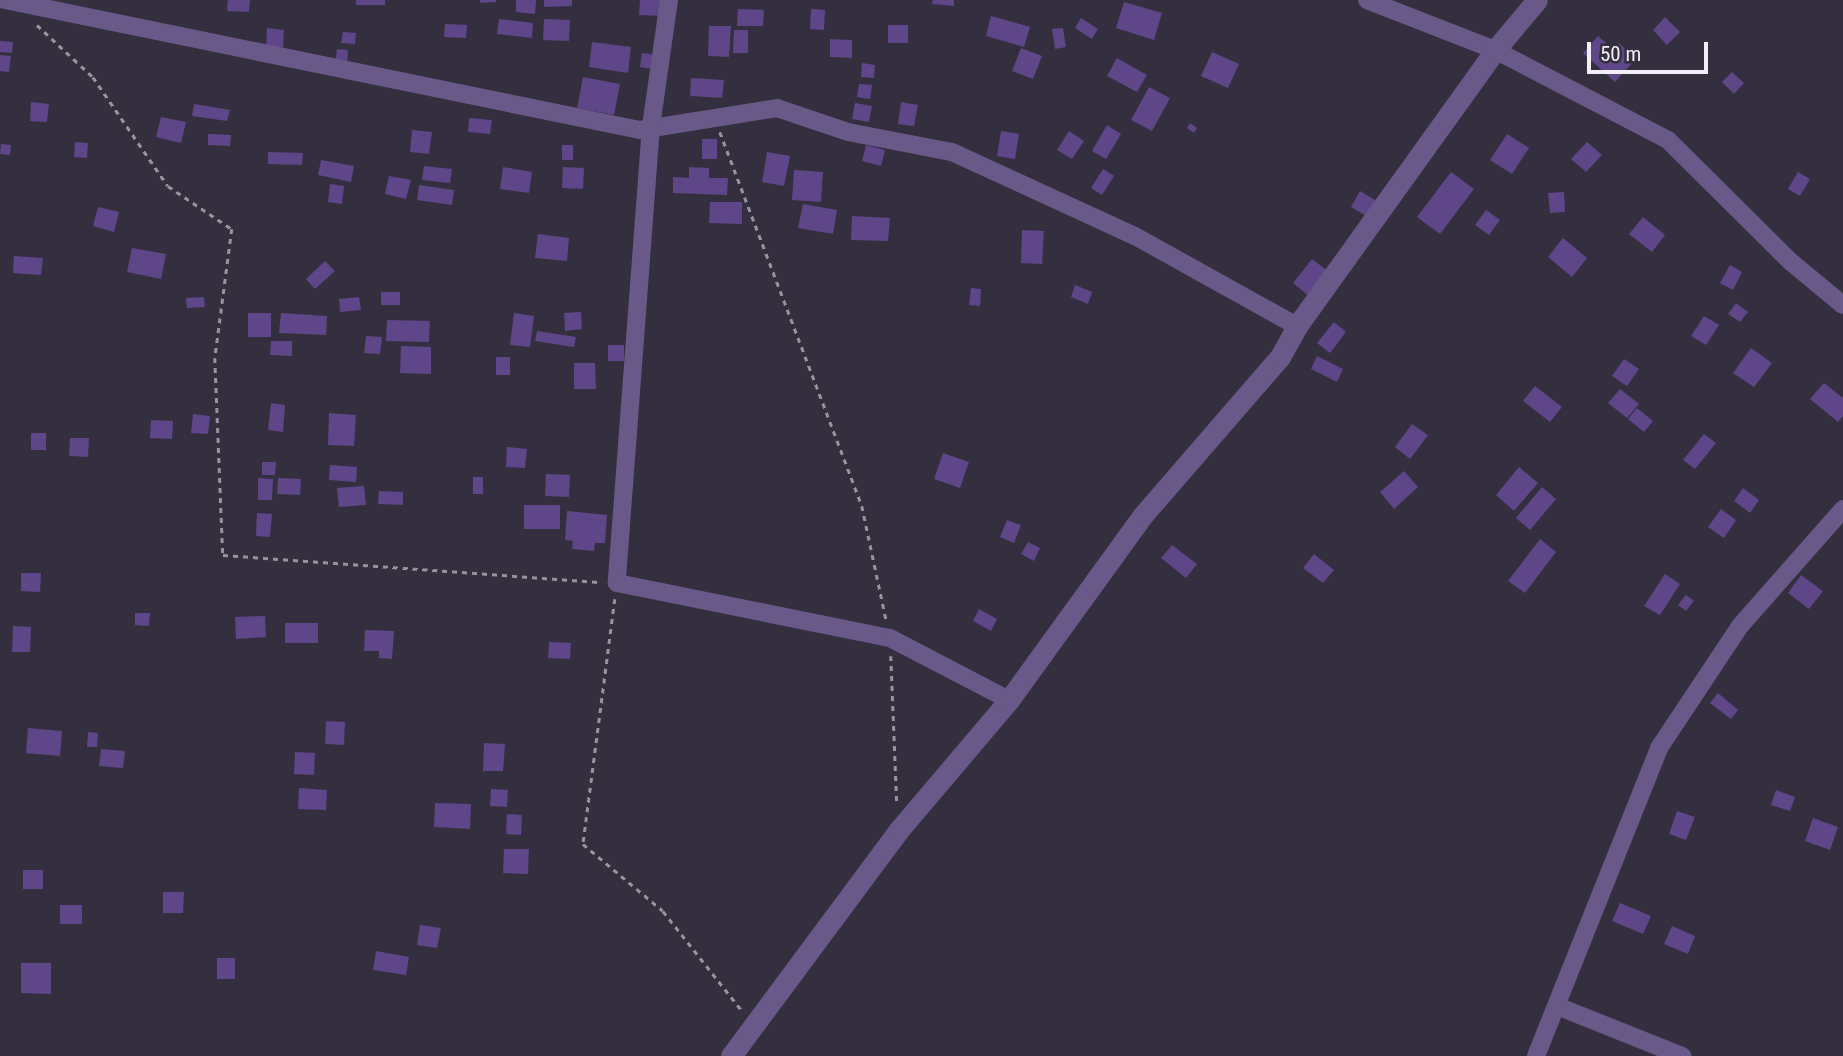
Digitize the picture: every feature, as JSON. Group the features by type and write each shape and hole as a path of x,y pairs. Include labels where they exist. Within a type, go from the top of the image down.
{"street":[{"path":"5,0 640,130 651,126 777,107 848,132 952,152 1135,236 1297,326"},
{"path":"669,0 651,126 617,583 890,638 1009,700"},
{"path":"1367,0 1495,50 1668,140 1781,252 1843,305"},
{"path":"731,1056 898,831 1009,700 1143,515 1280,357 1297,326 1495,50 1537,0"},
{"path":"1536,1056 1658,748 1740,626 1843,509"},
{"path":"1557,1006 1682,1056"}],"path":[{"path":"11,1 93,77 168,186 232,229 215,358 223,555 617,583 583,844 663,911 754,1025"},
{"path":"714,116 862,506 890,638 898,831"}],"building":[{"path":"228,0 250,0 249,12 227,11"},
{"path":"356,0 385,0 385,5 356,5"},
{"path":"480,0 496,0 496,2 480,3"},
{"path":"516,0 536,0 535,14 516,12"},
{"path":"544,0 572,0 572,6 544,7"},
{"path":"640,0 663,0 662,16 639,15"},
{"path":"933,0 954,0 954,6 932,4"},
{"path":"1124,2 1162,13 1154,40 1116,28"},
{"path":"738,9 764,10 763,26 737,26"},
{"path":"811,9 825,10 824,30 810,29"},
{"path":"991,16 1030,27 1024,47 986,36"},
{"path":"1665,17 1680,32 1667,45 1653,30"},
{"path":"1081,18 1098,29 1092,39 1075,28"},
{"path":"499,19 533,23 532,38 497,34"},
{"path":"544,19 570,20 569,41 543,40"},
{"path":"445,24 467,25 466,38 444,37"},
{"path":"888,25 908,25 908,43 888,43"},
{"path":"709,26 731,26 729,57 708,56"},
{"path":"267,28 284,30 283,49 266,47"},
{"path":"1063,28 1066,47 1055,49 1052,29"},
{"path":"734,30 748,30 748,53 733,53"},
{"path":"343,32 356,33 355,44 341,43"},
{"path":"1598,36 1613,49 1619,43 1636,59 1615,82 1583,53"},
{"path":"830,39 852,40 852,58 830,57"},
{"path":"0,41 13,42 12,53 0,52"},
{"path":"592,42 631,47 628,73 589,67"},
{"path":"1021,48 1042,56 1033,79 1012,71"},
{"path":"337,49 348,50 347,66 335,65"},
{"path":"1212,52 1239,64 1228,88 1201,76"},
{"path":"642,53 655,55 653,69 640,67"},
{"path":"0,55 11,56 9,72 0,71"},
{"path":"1117,58 1147,75 1137,92 1107,76"},
{"path":"862,63 875,65 874,78 861,77"},
{"path":"1732,72 1744,83 1734,94 1722,82"},
{"path":"583,77 620,84 614,115 577,108"},
{"path":"691,78 724,80 722,98 690,96"},
{"path":"859,84 872,85 870,99 857,97"},
{"path":"1149,87 1170,98 1152,131 1131,120"},
{"path":"31,102 49,104 47,122 30,121"},
{"path":"901,102 918,105 914,126 898,124"},
{"path":"855,103 872,106 869,122 852,119"},
{"path":"194,104 230,110 227,121 192,116"},
{"path":"161,117 186,122 181,143 156,137"},
{"path":"469,118 492,120 490,134 468,132"},
{"path":"1190,123 1197,128 1194,133 1187,128"},
{"path":"1107,125 1121,134 1106,159 1092,151"},
{"path":"412,130 432,132 429,154 410,152"},
{"path":"1001,131 1019,134 1015,159 997,156"},
{"path":"1069,131 1084,141 1072,159 1057,150"},
{"path":"208,134 231,135 230,146 208,145"},
{"path":"1507,134 1529,148 1512,174 1490,160"},
{"path":"702,139 717,139 717,159 702,159"},
{"path":"75,142 88,143 87,158 74,157"},
{"path":"1587,142 1602,155 1586,172 1571,159"},
{"path":"1,144 11,145 10,155 0,154"},
{"path":"562,145 573,145 573,160 562,160"},
{"path":"866,145 885,150 881,166 862,161"},
{"path":"268,152 303,153 302,165 268,164"},
{"path":"767,152 790,156 784,186 762,182"},
{"path":"321,160 354,166 351,182 318,175"},
{"path":"424,166 452,169 450,183 422,180"},
{"path":"503,167 532,172 529,193 500,189"},
{"path":"563,167 584,168 583,189 562,188"},
{"path":"689,167 709,168 709,178 728,178 727,195 673,193 673,177 689,178"},
{"path":"1103,169 1114,176 1102,195 1091,188"},
{"path":"794,170 823,172 821,202 792,200"},
{"path":"1451,172 1474,189 1440,234 1417,217"},
{"path":"1798,172 1810,179 1800,196 1788,189"},
{"path":"389,176 411,180 406,199 385,194"},
{"path":"330,184 344,186 342,204 328,202"},
{"path":"419,185 454,190 452,205 417,200"},
{"path":"1360,191 1380,203 1370,218 1351,207"},
{"path":"1564,192 1565,212 1550,213 1548,193"},
{"path":"710,202 742,202 742,224 709,223"},
{"path":"803,204 837,210 833,234 798,228"},
{"path":"98,207 119,212 114,232 93,226"},
{"path":"1486,210 1500,220 1489,235 1475,225"},
{"path":"852,216 890,218 888,241 851,240"},
{"path":"1643,217 1665,235 1652,252 1629,234"},
{"path":"1022,230 1044,231 1042,264 1021,263"},
{"path":"538,234 569,238 567,261 535,258"},
{"path":"1563,238 1587,258 1572,277 1548,257"},
{"path":"132,248 166,254 161,279 127,272"},
{"path":"14,256 43,258 41,275 13,273"},
{"path":"1312,259 1329,272 1309,296 1293,283"},
{"path":"325,261 335,271 315,289 306,279"},
{"path":"1730,265 1742,272 1733,290 1720,283"},
{"path":"1075,285 1092,292 1088,304 1071,297"},
{"path":"971,288 981,289 980,306 969,305"},
{"path":"381,292 400,292 400,305 381,305"},
{"path":"204,297 205,307 187,308 186,298"},
{"path":"359,297 361,310 340,312 339,299"},
{"path":"1736,303 1748,312 1740,322 1728,314"},
{"path":"581,312 582,329 565,331 564,313"},
{"path":"248,313 271,313 271,337 248,337"},
{"path":"281,313 327,316 326,335 279,333"},
{"path":"514,313 534,316 530,347 510,345"},
{"path":"1704,316 1719,325 1706,345 1691,336"},
{"path":"387,320 430,321 429,342 386,341"},
{"path":"1334,322 1346,332 1330,353 1317,343"},
{"path":"537,331 576,337 574,347 535,341"},
{"path":"366,336 382,337 380,354 364,353"},
{"path":"271,341 292,341 292,356 270,355"},
{"path":"608,345 624,345 624,361 608,361"},
{"path":"401,346 431,347 431,374 400,373"},
{"path":"1751,348 1772,363 1754,387 1733,373"},
{"path":"1317,356 1343,369 1337,382 1311,369"},
{"path":"496,357 510,357 510,375 496,375"},
{"path":"1624,359 1639,369 1627,386 1612,376"},
{"path":"574,363 595,363 596,389 574,389"},
{"path":"1824,383 1843,398 1843,416 1838,422 1810,399"},
{"path":"1535,386 1562,407 1550,422 1523,401"},
{"path":"1620,389 1639,404 1627,418 1608,403"},
{"path":"271,403 285,405 283,432 268,430"},
{"path":"1637,408 1653,421 1644,432 1628,419"},
{"path":"329,413 356,415 354,446 328,445"},
{"path":"193,414 210,416 208,434 191,433"},
{"path":"151,420 173,421 172,439 150,438"},
{"path":"1412,424 1428,435 1410,459 1395,447"},
{"path":"31,433 46,433 46,450 31,450"},
{"path":"1704,434 1716,443 1695,469 1683,460"},
{"path":"70,438 89,438 88,457 69,456"},
{"path":"507,447 527,449 525,468 506,467"},
{"path":"943,453 969,462 960,488 934,479"},
{"path":"262,462 276,462 275,475 262,475"},
{"path":"330,465 357,467 356,482 329,480"},
{"path":"1519,467 1538,483 1514,511 1496,495"},
{"path":"1404,471 1418,487 1394,509 1380,492"},
{"path":"546,474 570,475 569,497 545,496"},
{"path":"473,477 483,477 483,494 473,494"},
{"path":"258,478 273,479 272,500 258,500"},
{"path":"278,478 301,479 300,495 277,494"},
{"path":"364,486 366,505 339,507 337,488"},
{"path":"1542,487 1556,499 1530,530 1516,518"},
{"path":"1743,488 1759,500 1750,513 1734,501"},
{"path":"379,491 403,492 403,505 378,504"},
{"path":"524,505 560,505 560,529 524,529"},
{"path":"1721,509 1736,520 1724,538 1708,527"},
{"path":"567,511 607,515 605,543 595,543 594,551 572,549 573,541 565,540"},
{"path":"257,513 272,514 270,537 256,536"},
{"path":"1007,520 1021,525 1014,543 1000,537"},
{"path":"1540,539 1556,552 1525,593 1508,581"},
{"path":"1028,542 1040,548 1034,561 1021,554"},
{"path":"1172,545 1197,564 1186,578 1161,558"},
{"path":"1314,554 1334,570 1323,583 1303,568"},
{"path":"21,573 41,573 40,592 21,591"},
{"path":"1665,574 1680,584 1660,615 1644,606"},
{"path":"1801,575 1823,591 1809,609 1788,593"},
{"path":"1686,595 1694,601 1686,611 1678,605"},
{"path":"979,609 997,619 991,631 973,621"},
{"path":"135,613 150,613 149,626 135,625"},
{"path":"265,616 266,637 236,639 235,617"},
{"path":"285,623 318,623 318,643 285,643"},
{"path":"13,626 31,627 30,652 12,652"},
{"path":"365,630 394,631 392,659 379,658 379,651 364,651"},
{"path":"549,642 571,643 570,659 548,658"},
{"path":"1718,693 1738,710 1731,719 1710,703"},
{"path":"326,721 345,722 344,745 325,744"},
{"path":"28,728 62,731 60,756 26,753"},
{"path":"88,732 98,733 97,747 87,747"},
{"path":"484,743 505,744 503,771 483,771"},
{"path":"101,749 125,751 123,768 99,766"},
{"path":"295,752 315,753 314,775 294,774"},
{"path":"299,788 327,790 326,810 298,809"},
{"path":"491,789 508,790 507,807 490,806"},
{"path":"1776,790 1795,797 1790,811 1771,805"},
{"path":"435,803 471,804 470,829 434,827"},
{"path":"1677,811 1695,817 1686,840 1669,834"},
{"path":"507,814 522,815 521,835 506,834"},
{"path":"1813,818 1838,827 1830,850 1805,841"},
{"path":"504,849 529,849 528,874 503,873"},
{"path":"23,870 43,870 43,889 23,889"},
{"path":"163,892 184,892 183,913 163,913"},
{"path":"1620,903 1651,916 1643,934 1612,921"},
{"path":"60,905 82,905 82,924 60,924"},
{"path":"420,925 441,928 437,948 417,945"},
{"path":"1672,926 1695,936 1688,954 1664,944"},
{"path":"376,951 409,957 406,975 373,970"},
{"path":"217,958 235,958 235,979 217,979"},
{"path":"21,963 51,963 51,994 21,993"}]}
